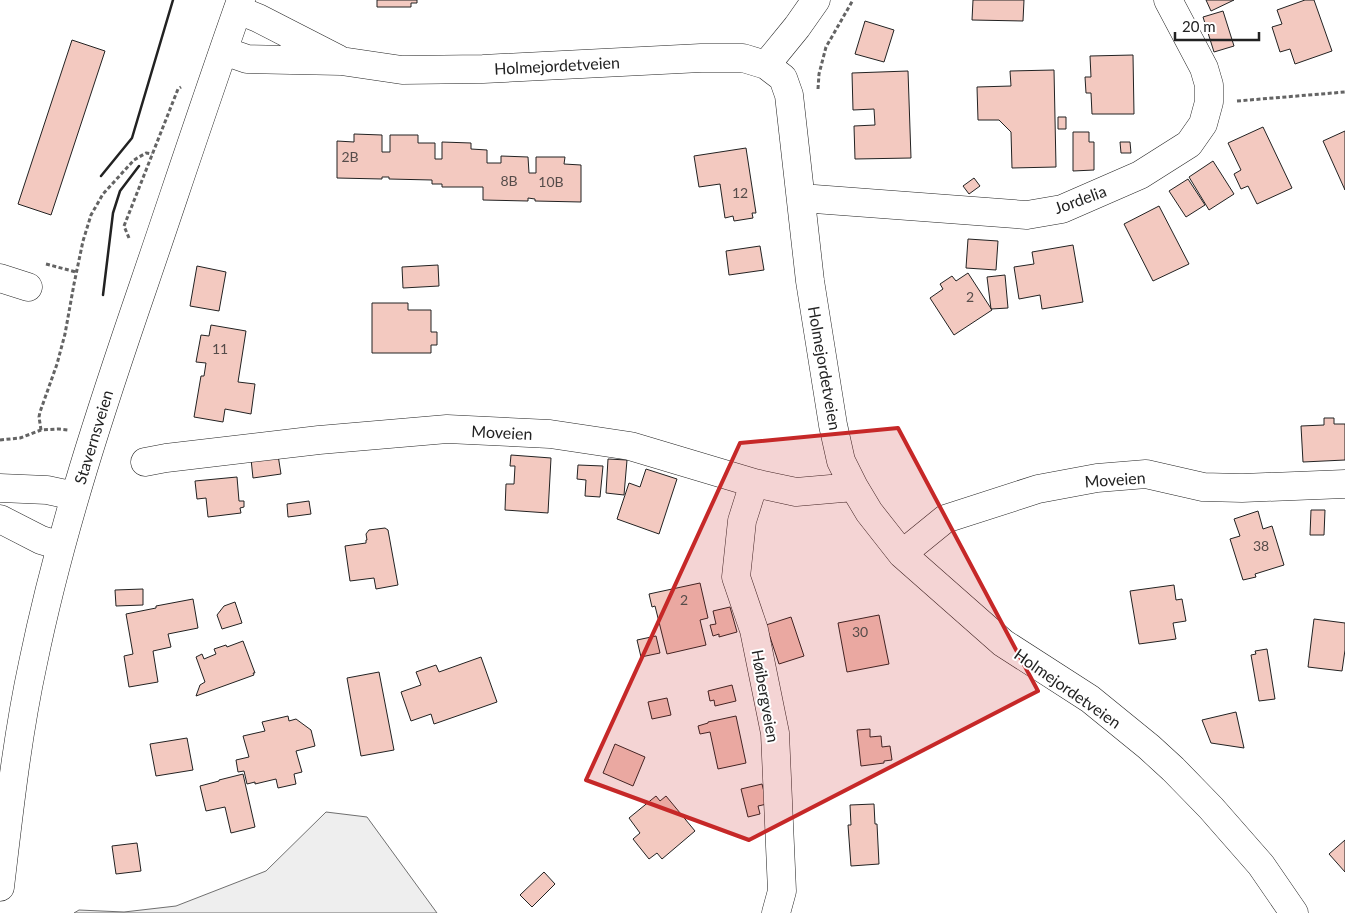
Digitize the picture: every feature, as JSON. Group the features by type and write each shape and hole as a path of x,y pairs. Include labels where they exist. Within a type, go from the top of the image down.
{"street":[{"path":"766,65 816,0"},
{"name":"Jordelia","path":"801,198 1027,215 1062,209 1140,175 1188,144 1203,124 1209,102 1209,86 1204,68 1168,0"},
{"name":"Holmejordetveien","path":"239,5 266,22 341,61"},
{"name":"Stavernsveien","path":"0,887 21,726 33,662 61,546 102,408 239,5"},
{"name":"Holmejordetveien","path":"224,51 247,59 341,61 402,70 483,69 701,58 743,58 766,65 784,78 788,95 810,281 834,425 842,461 868,512 902,554 1003,643 1090,700 1149,747 1173,769 1211,808 1254,858 1294,913"},
{"path":"0,278 28,288"},
{"name":"Moveien","path":"145,462 319,440 447,429 550,434 630,446 754,483 796,492 854,487"},
{"name":"Moveien","path":"902,554 945,519 1038,489 1097,478 1146,474 1203,487 1242,488 1345,484"},
{"name":"Høibergveien","path":"754,483 742,521 736,577 754,630 775,733 782,891 776,913"},
{"path":"0,488 47,490 75,496"},
{"path":"0,519 41,540 61,546"}],"path":[{"path":"818,91 819,74 826,46 853,0"},
{"path":"1209,102 1345,92"},
{"path":"40,430 40,412 58,364 74,284 91,215 103,194 134,160 146,153 152,154"},
{"path":"0,440 20,438 40,430 59,428 73,431"}],"highlighted area":[{"path":"898,428 1038,691 749,840 586,780 740,443"}],"shaded area":[{"path":"326,812 367,817 437,913 74,913 79,910 124,912 176,906 266,871"}],"building":[{"path":"377,0 417,0 417,3 411,3 411,7 377,7"},
{"path":"973,0 1024,0 1023,21 972,20"},
{"path":"1206,0 1234,0 1211,11"},
{"path":"1305,0 1314,0 1332,51 1295,64 1290,49 1280,52 1272,27 1282,24 1277,10"},
{"path":"1223,11 1234,46 1214,52 1203,17"},
{"path":"865,21 894,30 884,62 855,54"},
{"path":"72,40 105,51 51,215 18,204"},
{"path":"1133,55 1134,114 1092,114 1091,93 1086,93 1085,77 1091,77 1090,56"},
{"path":"1054,70 1056,167 1012,168 1011,132 999,120 978,120 977,87 1011,86 1010,71"},
{"path":"908,71 911,158 855,159 854,126 875,125 874,109 853,110 852,73"},
{"path":"1058,117 1066,117 1066,129 1058,129"},
{"path":"1263,127 1292,188 1257,204 1248,186 1241,189 1234,174 1241,170 1228,143"},
{"path":"1345,131 1345,190 1323,141"},
{"path":"1073,132 1089,132 1089,142 1094,142 1094,170 1073,171"},
{"path":"354,134 382,135 382,152 390,152 390,135 418,135 418,143 435,143 435,159 442,159 442,142 471,143 471,149 487,150 487,163 501,163 501,156 528,157 529,173 536,173 536,157 565,157 564,164 581,165 581,202 535,201 535,199 528,198 528,201 483,200 483,187 442,187 442,184 432,184 432,180 389,179 389,177 382,177 382,179 337,178 337,141 354,142"},
{"path":"1120,142 1130,142 1131,153 1121,153"},
{"path":"746,148 756,213 752,213 753,218 734,221 733,216 725,218 720,184 699,187 694,156"},
{"path":"1213,161 1234,194 1209,210 1189,177"},
{"path":"974,178 980,186 969,194 963,186"},
{"path":"1188,179 1205,205 1186,217 1169,191"},
{"path":"1159,206 1189,264 1153,281 1124,224"},
{"path":"968,239 998,241 996,270 966,268"},
{"path":"1073,245 1083,302 1042,309 1040,295 1019,299 1014,267 1034,264 1032,252"},
{"path":"760,246 764,270 729,275 726,251"},
{"path":"438,265 439,286 403,288 402,267"},
{"path":"197,266 226,272 219,311 190,306"},
{"path":"968,273 992,310 954,335 930,298 943,289 940,284 952,276 956,281"},
{"path":"1005,275 1008,308 991,309 987,277"},
{"path":"372,303 408,303 408,310 431,310 431,332 437,332 437,345 431,345 431,353 372,353"},
{"path":"211,325 246,331 238,382 255,384 251,414 225,409 223,422 194,417 201,376 204,376 206,363 196,362 201,335 209,336"},
{"path":"1324,418 1334,418 1334,424 1345,424 1345,460 1303,462 1301,426 1324,425"},
{"path":"278,455 281,474 253,478 251,459"},
{"path":"511,455 551,458 548,513 505,510 506,484 514,484 515,466 510,466"},
{"path":"608,459 627,460 624,495 606,493"},
{"path":"578,465 603,466 600,497 585,496 586,480 577,479"},
{"path":"646,469 677,479 659,534 617,519 629,483 640,487"},
{"path":"237,477 239,501 244,501 244,507 240,508 241,513 208,517 206,498 197,499 195,481"},
{"path":"309,501 311,514 288,517 287,504"},
{"path":"1311,510 1325,510 1324,535 1310,535"},
{"path":"1258,511 1263,529 1272,526 1284,565 1255,574 1256,577 1243,580 1230,539 1240,536 1234,519"},
{"path":"385,528 388,530 398,585 376,589 374,578 350,581 345,546 366,543 366,534 369,530"},
{"path":"700,583 708,618 700,620 706,645 667,654 655,606 652,607 649,594"},
{"path":"1174,585 1176,600 1182,599 1186,621 1173,623 1176,639 1139,644 1130,591"},
{"path":"143,589 143,605 116,606 115,590"},
{"path":"193,599 198,628 168,634 171,647 153,651 158,682 129,687 124,656 133,654 126,614"},
{"path":"235,602 242,623 222,629 217,615 224,606"},
{"path":"730,607 737,632 719,637 719,634 713,636 710,625 716,624 713,611"},
{"path":"879,615 889,664 847,672 838,623"},
{"path":"791,617 804,656 779,664 766,625"},
{"path":"1314,619 1345,623 1345,650 1342,671 1308,667"},
{"path":"656,636 660,653 641,657 637,640"},
{"path":"243,641 255,673 253,673 254,675 196,696 200,685 205,682 196,657 202,654 204,659 216,654 214,649 226,645 227,647"},
{"path":"1267,649 1275,699 1259,701 1251,655 1256,654 1255,651"},
{"path":"481,657 497,702 434,724 431,714 411,721 401,692 421,685 416,672 436,665 439,672"},
{"path":"379,672 394,750 361,756 347,678"},
{"path":"732,685 736,701 715,706 714,700 710,701 708,691"},
{"path":"667,698 671,715 652,719 648,702"},
{"path":"1236,712 1244,748 1211,743 1202,720"},
{"path":"288,716 289,721 296,719 311,730 315,746 296,751 302,772 294,774 296,784 278,788 276,779 247,784 244,771 238,772 236,760 249,757 243,736 265,731 262,722"},
{"path":"736,716 746,763 718,769 710,732 700,734 698,726"},
{"path":"870,729 870,737 881,736 882,747 890,746 892,760 861,766 857,730"},
{"path":"187,738 193,770 156,776 150,744"},
{"path":"615,744 645,757 633,786 603,773"},
{"path":"243,774 255,827 231,833 225,807 206,811 200,786"},
{"path":"762,784 767,804 758,806 760,814 748,817 741,789"},
{"path":"656,796 660,801 666,796 695,831 662,859 657,853 649,859 633,839 640,833 629,818"},
{"path":"874,804 879,864 851,866 848,825 851,825 850,805"},
{"path":"1345,840 1345,872 1329,854"},
{"path":"137,843 141,871 116,874 112,846"},
{"path":"544,872 555,884 532,907 520,895"}],"wall":[{"path":"101,176 132,138 173,0"},
{"path":"103,295 113,213 120,191 139,166"}]}
